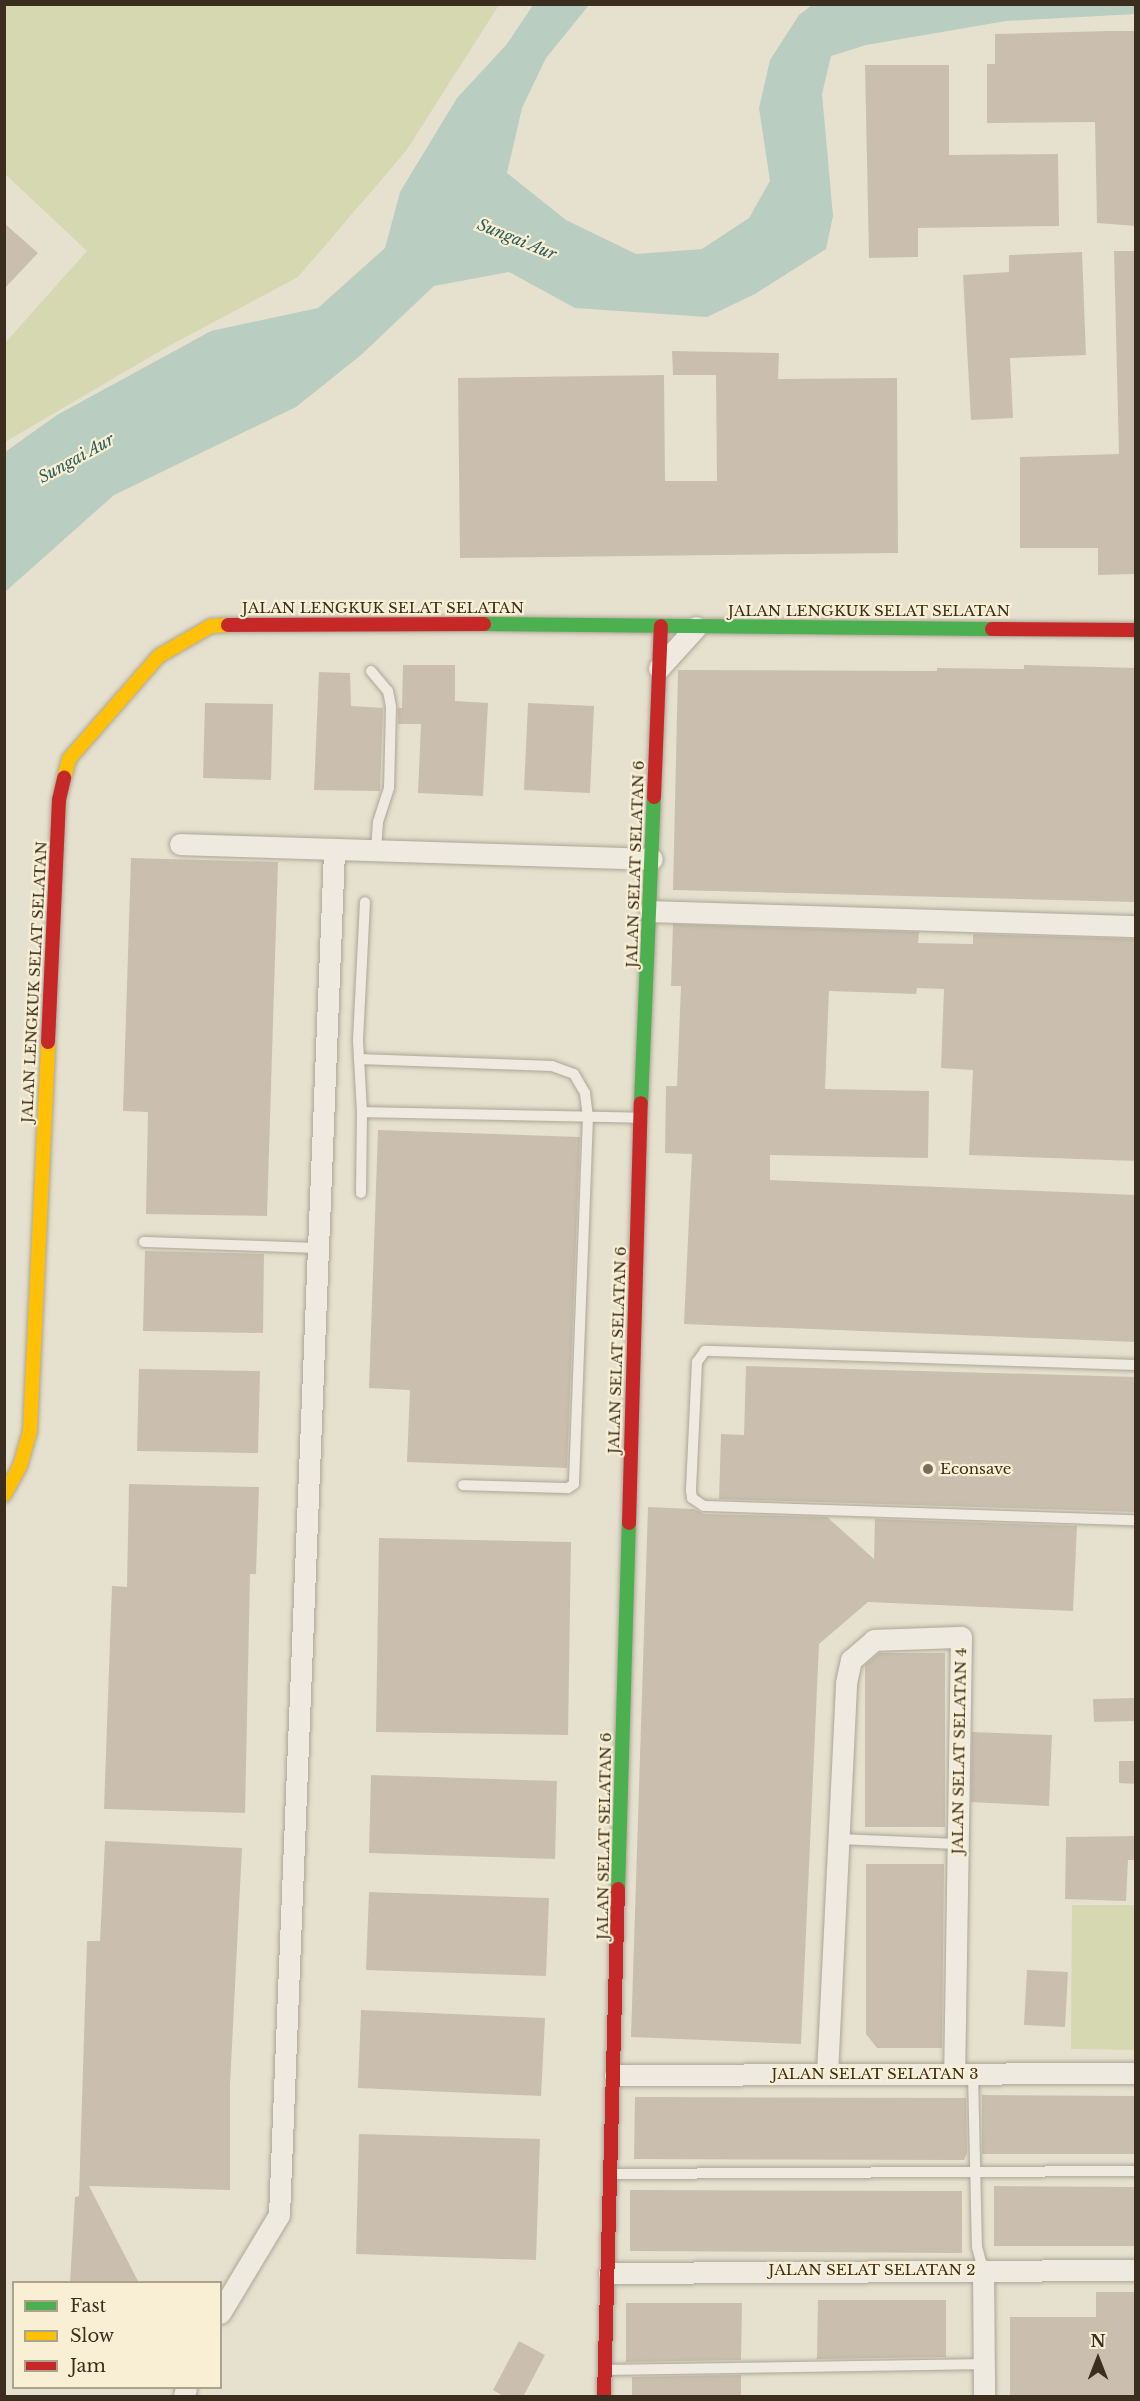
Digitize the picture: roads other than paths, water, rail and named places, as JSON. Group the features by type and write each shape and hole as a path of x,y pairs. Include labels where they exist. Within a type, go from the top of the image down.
{"street":[{"name":"JALAN LENGKUK SELAT SELATAN","path":"4,1495 20,1466 30,1430 60,800 69,759 159,656 211,626 296,622 1136,630"},
{"name":"JALAN SELAT SELATAN 6","path":"604,2397 615,2075 640,1118 661,626"},
{"path":"634,627 660,664 696,627"},
{"path":"180,844 652,860"},
{"path":"222,2310 279,2215 320,1248 334,849"},
{"path":"650,911 1136,926"},
{"name":"JALAN SELAT SELATAN 4","path":"827,2074 846,1683 851,1660 874,1640 961,1637 958,1844 964,2074"},
{"name":"JALAN SELAT SELATAN 3","path":"615,2075 1136,2073"},
{"path":"983,2270 984,2397"},
{"name":"JALAN SELAT SELATAN 2","path":"609,2273 1136,2270"}],"lane":[{"path":"371,671 388,691 391,707 389,788 378,822 376,850"},
{"path":"361,1193 363,1112 359,1059 365,902"},
{"path":"359,1059 552,1066 574,1074 579,1080 588,1117 574,1484 568,1488 463,1485"},
{"path":"363,1112 640,1118"},
{"path":"144,1242 320,1248"},
{"path":"1136,1365 705,1351 698,1362 692,1491 692,1498 704,1506 1136,1520"},
{"path":"838,1839 958,1844"},
{"path":"964,2074 976,2172 977,2247 983,2270"},
{"path":"612,2174 1136,2171"},
{"path":"604,2370 984,2364"}],"water":[{"name":"Sungai Aur","path":"1135,4 1136,14 1006,21 866,45 831,56 822,94 833,216 826,249 755,294 707,317 575,308 509,272 434,286 361,355 296,407 114,495 5,592 5,452 57,415 211,331 318,308 385,248 400,192 457,98 507,44 533,5 589,5 546,58 522,108 507,173 566,220 636,254 702,249 749,218 770,181 759,108 770,60 799,15 812,5"}],"place":[{"name":"Econsave","path":"928,1469"}]}
